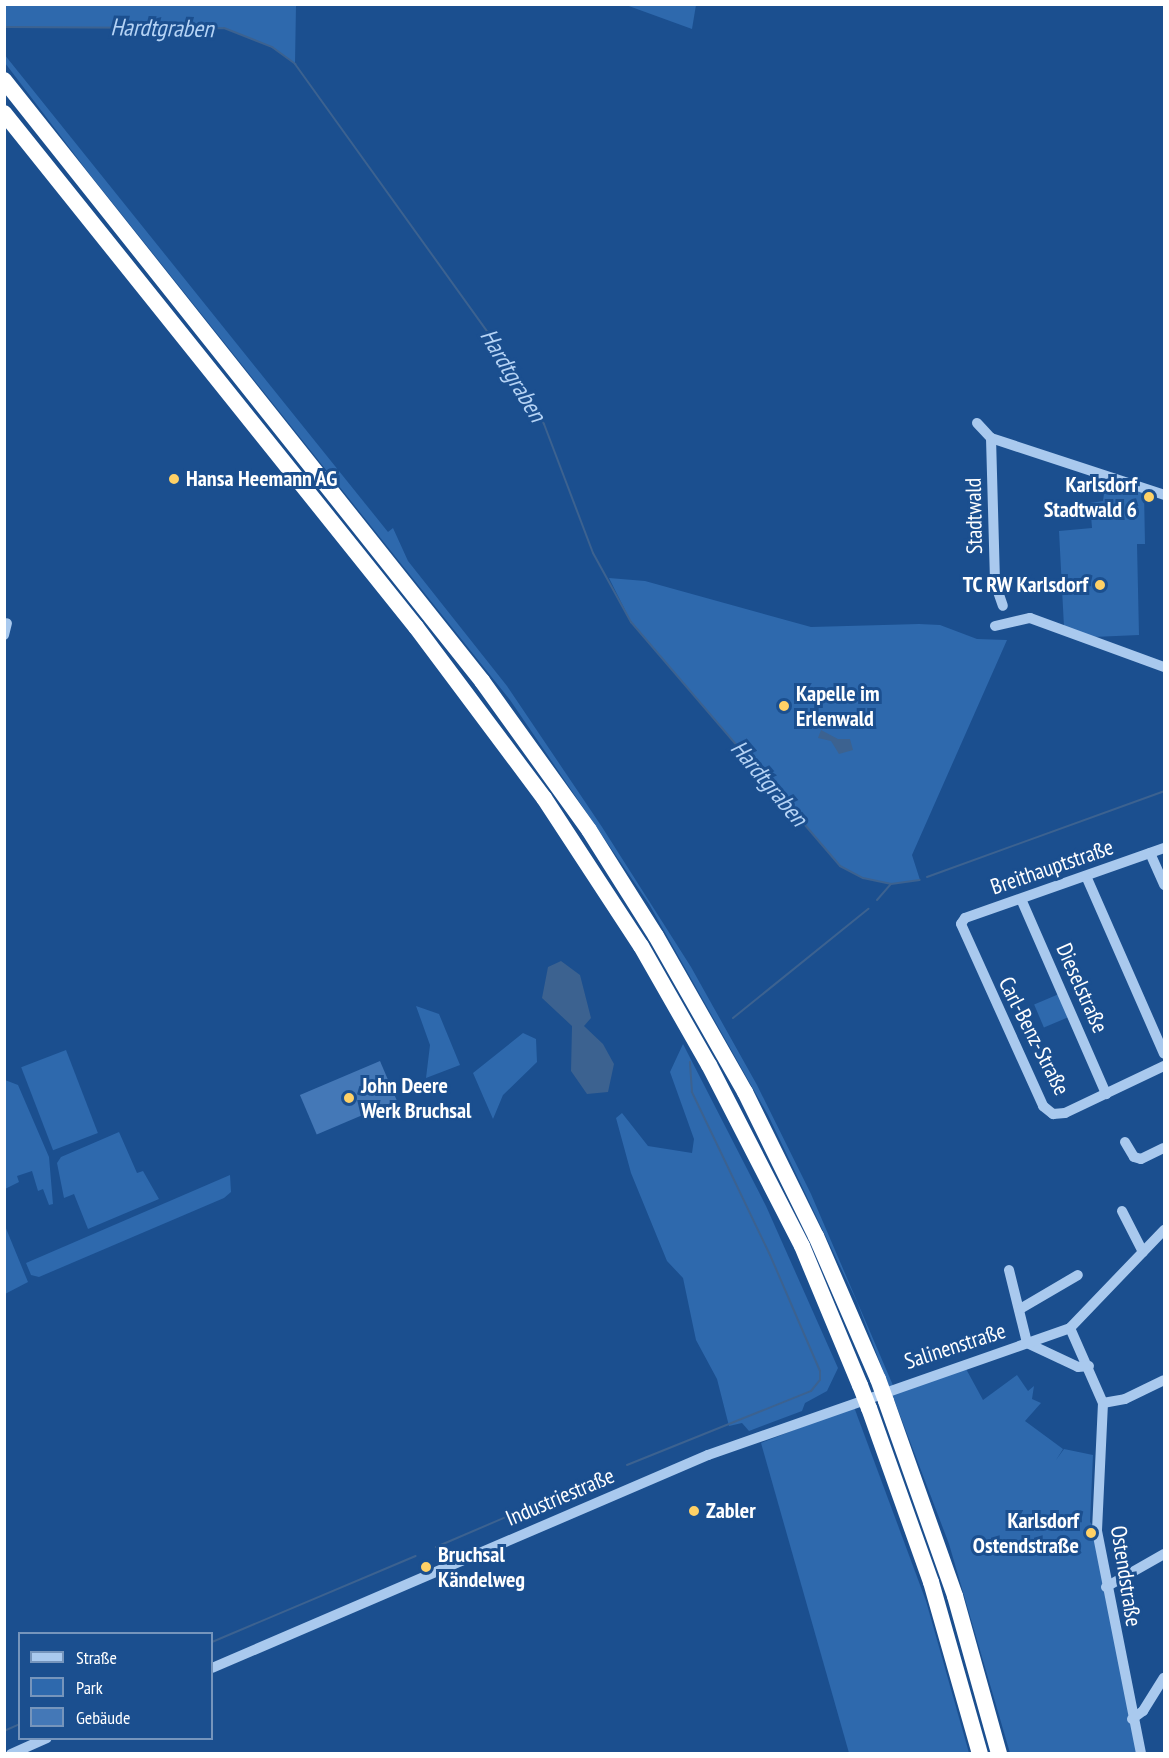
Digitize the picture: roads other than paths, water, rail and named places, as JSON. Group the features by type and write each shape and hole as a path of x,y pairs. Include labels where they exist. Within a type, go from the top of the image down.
{"highway":[{"path":"4,80 482,681 583,822 662,946 745,1092 816,1236 878,1379 955,1596 999,1754"},
{"path":"4,113 416,627 544,798 641,946 709,1065 802,1246 869,1408 931,1582 980,1754"}],"street":[{"path":"977,423 991,438 1164,495"},
{"name":"Stadtwald","path":"991,438 995,583 1003,606 999,624 1022,616"},
{"name":"Stadtwald","path":"992,460 1012,445"},
{"path":"1003,606 1022,616 1164,667"},
{"name":"Breithauptstraße","path":"961,931 965,918 1164,848"},
{"path":"1150,853 1164,885"},
{"path":"1086,876 1164,1054"},
{"name":"Dieselstraße","path":"1021,899 1106,1094"},
{"name":"Carl-Benz-Straße","path":"961,931 1043,1106 1053,1114 1065,1113 1164,1066"},
{"path":"1125,1142 1134,1158 1141,1159 1164,1148"},
{"path":"1122,1211 1143,1252"},
{"name":"Salinenstraße","path":"895,1386 1070,1328 1088,1314 1164,1230"},
{"name":"Salinenstraße","path":"1009,1270 1027,1343"},
{"name":"Salinenstraße","path":"1020,1309 1078,1275"},
{"path":"1070,1328 1089,1366 1103,1403 1125,1399 1164,1380"},
{"path":"1027,1343 1078,1367 1089,1366"},
{"name":"Industriestraße","path":"213,1668 658,1476 895,1386"},
{"name":"Ostendstraße","path":"1103,1403 1096,1505 1106,1587 1141,1754"},
{"path":"1106,1587 1164,1554"},
{"path":"1132,1719 1143,1711 1164,1678"},
{"path":"11,1754 42,1740"}],"waterway":[{"name":"Hardtgraben","path":"4,27 224,28 272,47 295,64 511,365 544,424 593,553 631,622 840,866 863,878 891,884 920,880"},
{"name":"Hardtgraben","path":"927,877 1164,791"},
{"path":"877,900 891,884"},
{"path":"733,1018 868,909"},
{"path":"627,1465 811,1391 820,1380 820,1371 770,1255 692,1092 690,1062"},
{"path":"436,1547 609,1473"},
{"path":"213,1642 416,1556"},
{"path":"4,1731 18,1725"}],"place":[{"name":"Hansa Heemann AG","path":"174,479"},
{"name":"Karlsdorf Stadtwald 6","path":"1149,497"},
{"name":"TC RW Karlsdorf","path":"1100,585"},
{"name":"Kapelle im Erlenwald","path":"784,706"},
{"name":"John Deere Werk Bruchsal","path":"349,1098"},
{"name":"Zabler","path":"694,1511"},
{"name":"Karlsdorf Ostendstraße","path":"1091,1533"},
{"name":"Bruchsal Kändelweg","path":"426,1567"}]}
